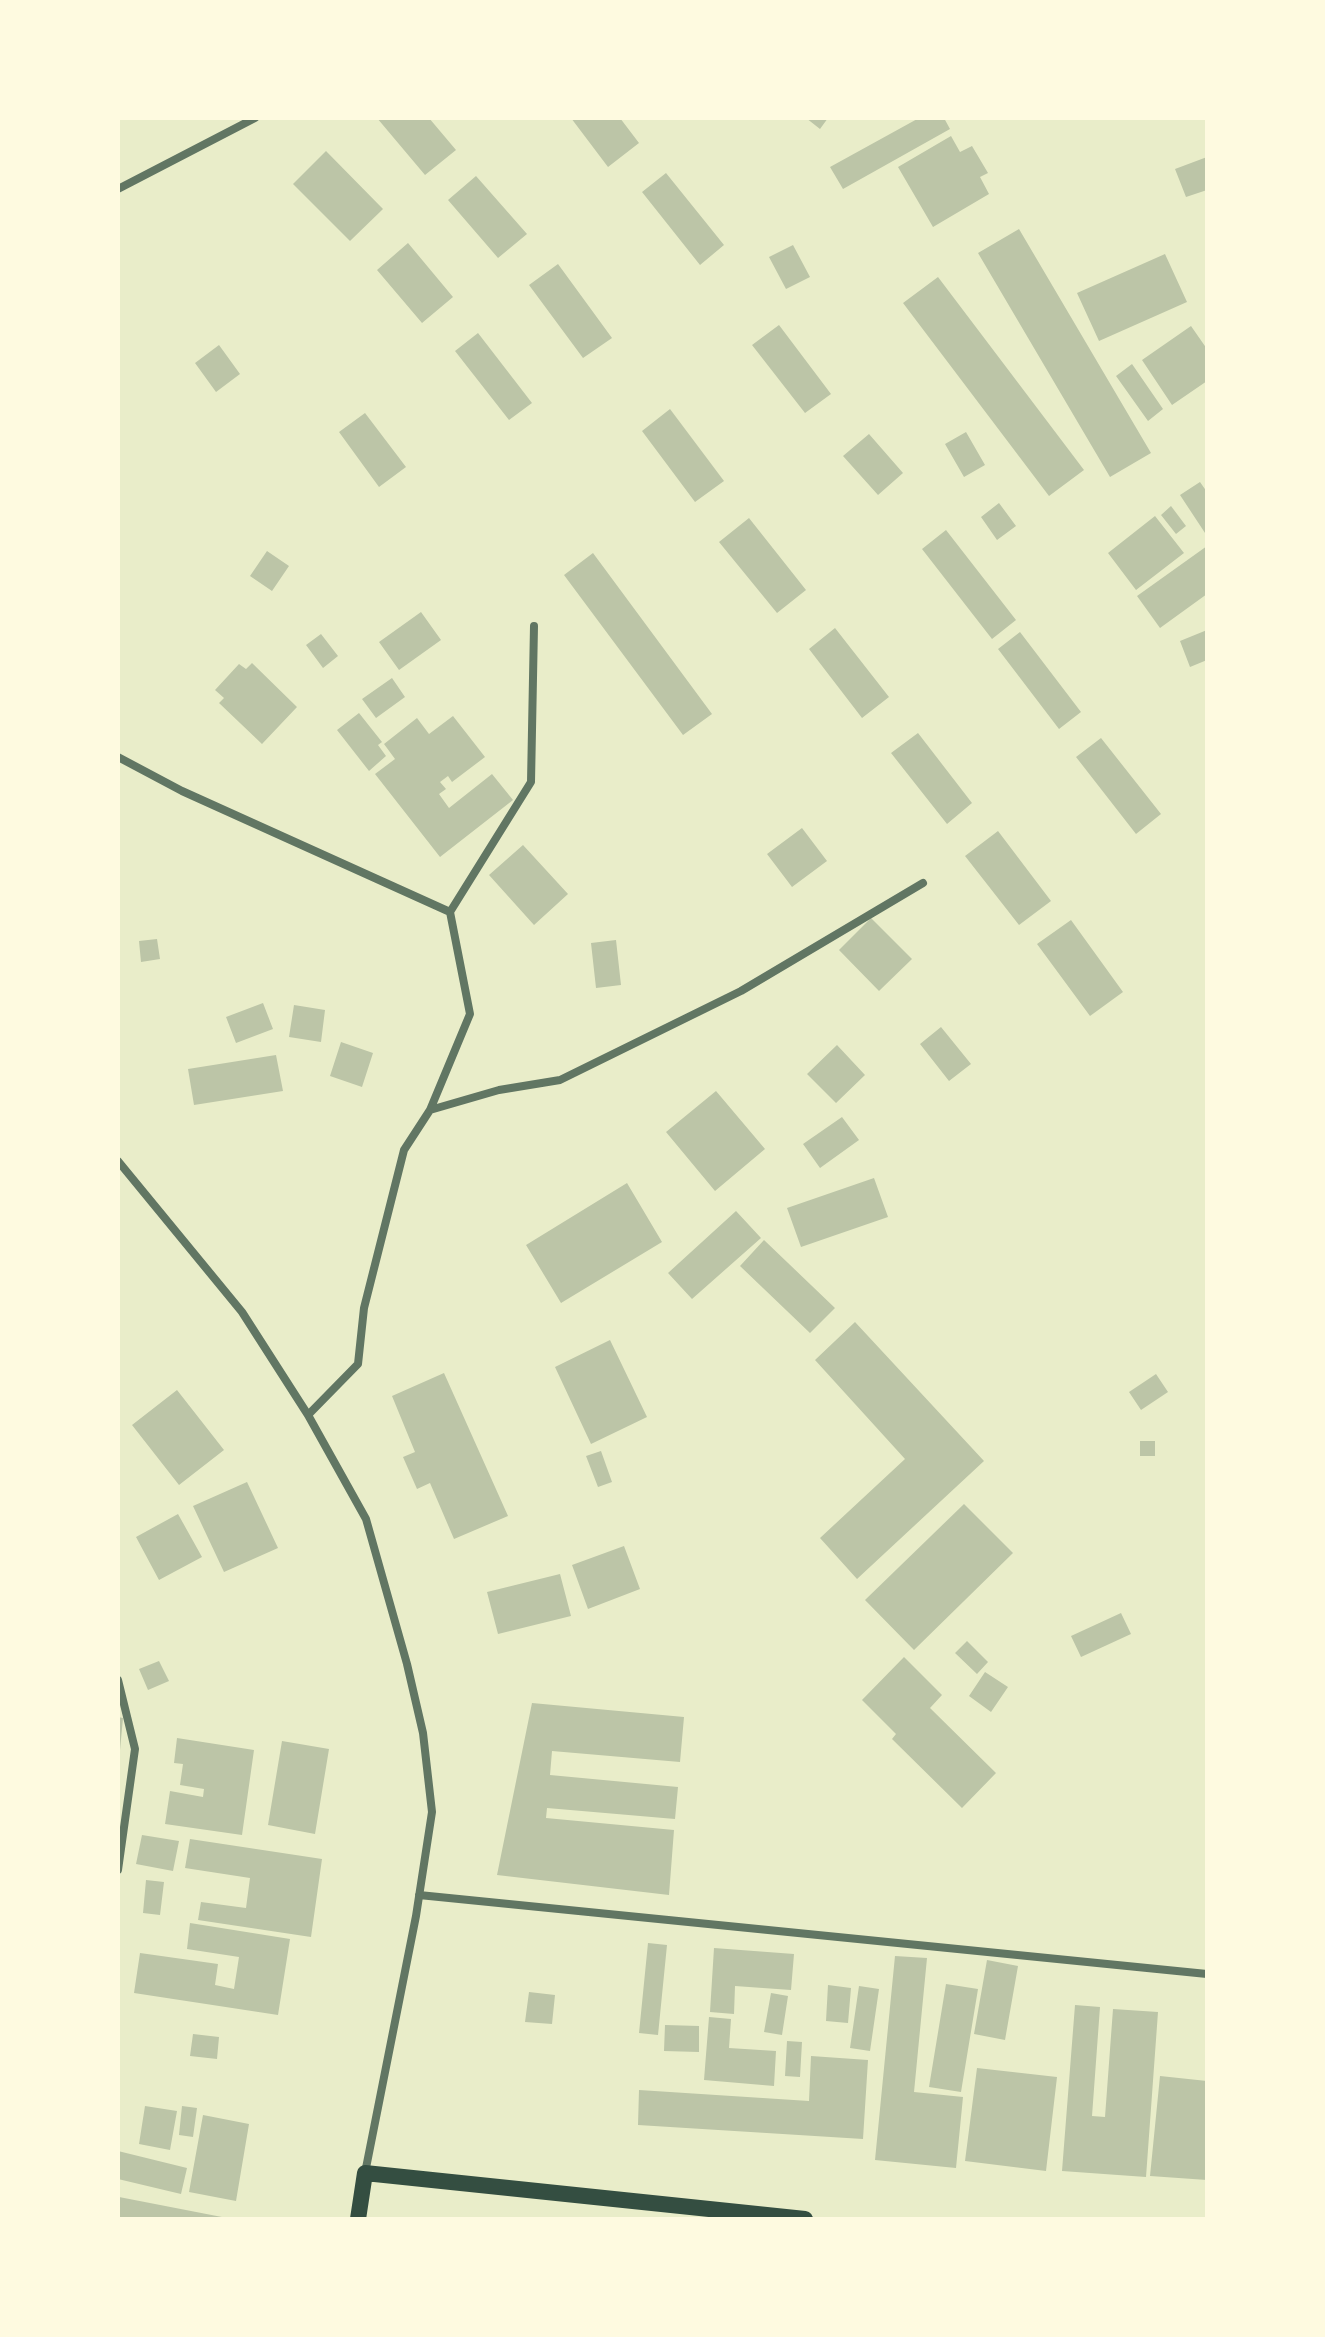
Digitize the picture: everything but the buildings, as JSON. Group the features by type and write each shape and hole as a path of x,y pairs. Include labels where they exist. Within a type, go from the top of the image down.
{"main road":[{"path":"358,2219 365,2173 804,2219"}],"street":[{"path":"118,189 255,118"},
{"path":"308,1415 358,1364 364,1308 404,1150 430,1110 470,1014 450,912 531,782 534,626"},
{"path":"118,757 182,791 450,912"},
{"path":"430,1110 499,1090 560,1080 741,991 923,883"},
{"path":"118,1161 242,1312 308,1415 366,1519 388,1592 423,1733 432,1812 365,2173"},
{"path":"118,1680 135,1749 118,1870"},
{"path":"419,1895 1207,1974"}]}
